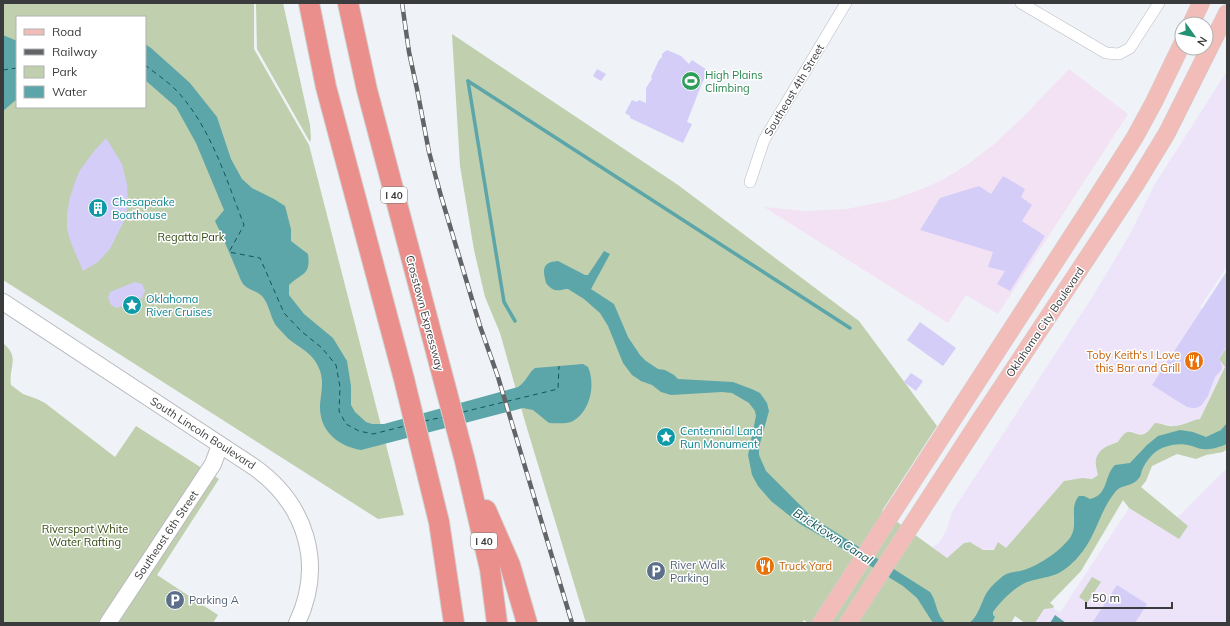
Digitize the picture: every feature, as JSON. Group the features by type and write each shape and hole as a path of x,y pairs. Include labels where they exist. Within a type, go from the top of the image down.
{"highway":[{"path":"309,3 326,87 404,379 439,522 454,623"},
{"name":"Crosstown Expressway","path":"348,3 367,90 465,461 490,569 497,623"},
{"path":"465,461 510,565 527,623"},
{"path":"510,565 521,623"}],"main road":[{"path":"1195,16 1201,3"},
{"name":"Oklahoma City Boulevard","path":"848,623 923,506 1098,243 1167,133 1227,13"},
{"path":"821,623 1131,143 1154,102 1176,56"},
{"name":"South Lincoln Boulevard","path":"3,302 220,445 266,476 278,487 296,511 303,527 308,545 310,573 307,599 298,623"},
{"name":"Southeast 6th Street","path":"108,623 213,464 220,445"}],"street":[{"name":"Southeast 4th Street","path":"750,182 764,140 846,3"},
{"path":"1021,3 1106,53 1119,54 1130,48 1160,3"}],"shaded area":[{"path":"1069,69 1128,114 998,314 966,295 948,323 764,207 805,211 847,209 892,200 927,187 967,165 993,145 1021,119"},
{"path":"1227,71 1227,266 1200,307 1227,327 1227,347 1220,359 1225,366 1200,419 1175,426 1155,423 1146,433 1139,434 1130,431 1122,435 1118,442 1108,445 1102,449 1096,460 1098,475 1092,479 1082,478 1064,481 1006,549 983,550 970,542 964,543 947,558 932,547 939,543 947,529 952,512 1093,296 1130,234 1155,184"},
{"path":"1227,468 1227,623 1035,623 1044,609 1053,608 1060,613 1129,508 1179,539 1188,526 1177,518"}],"green space":[{"name":"Regatta Park","path":"3,3 254,3 254,49 309,145 404,515 378,519 3,280"},
{"path":"256,3 283,3 310,125 310,142 257,49"},
{"path":"452,34 678,185 859,321 937,426 882,511 947,558 964,543 970,542 983,550 994,550 998,542 1006,548 1064,481 1082,478 1092,479 1098,475 1096,461 1099,452 1111,444 1118,442 1126,433 1132,432 1142,435 1146,433 1155,423 1177,426 1200,419 1225,367 1219,359 1227,347 1227,449 1223,452 1206,455 1196,459 1177,454 1152,466 1146,481 1141,487 1188,526 1179,539 1129,508 1123,500 1081,571 1050,603 1054,606 1053,608 1044,609 1035,623 1025,623 1015,616 1011,623 808,623 804,620 802,623 586,623 526,425 500,333 485,297 474,250 460,166"},
{"name":"Riversport White Water Rafting","path":"3,343 8,348 13,358 11,385 23,394 45,403 115,457 136,426 219,479 157,575 218,615 213,623 3,623"},
{"path":"1092,577 1101,582 1087,603 1079,597"}],"water":[{"path":"3,35 16,41 16,100 3,111"},
{"path":"146,45 190,83 217,117 231,159 242,179 252,188 285,206 291,229 291,241 308,254 309,261 307,270 289,285 289,295 304,314 333,338 347,361 351,386 351,405 355,412 366,422 372,424 384,424 518,387 535,368 583,364 588,367 591,390 590,398 583,412 578,418 571,422 549,423 533,410 523,408 361,450 338,441 326,430 323,422 320,405 322,381 320,371 315,360 287,337 277,326 273,321 266,302 262,296 246,287 242,282 215,221 224,210 196,143 176,107 146,81"},
{"name":"Bricktown Canal","path":"604,251 610,254 591,289 614,304 628,337 640,355 658,369 665,370 678,379 733,382 760,393 767,403 769,411 759,447 759,455 766,471 813,518 930,592 940,616 946,623 933,623 917,598 903,586 800,524 771,501 758,486 752,475 748,455 756,416 755,411 749,403 732,393 722,392 671,395 661,392 652,385 641,381 632,375 623,363 608,326 600,313 584,299 568,289 555,290 546,283 544,268 549,263 558,261 585,275 588,275"},
{"path":"1227,423 1227,444 1215,448 1200,449 1184,444 1177,444 1162,448 1156,452 1146,463 1137,481 1118,489 1110,499 1084,550 1076,560 1057,574 1027,582 1018,587 1004,599 993,612 995,617 992,623 969,623 977,614 988,591 1003,576 1036,565 1048,558 1065,544 1074,528 1074,506 1079,496 1084,496 1090,499 1096,497 1103,489 1109,474 1115,465 1130,463 1158,436 1180,430 1193,432 1206,437 1221,430"},
{"path":"1055,615 1066,623 1050,623"}],"building":[{"path":"667,50 681,56 689,64 692,60 707,70 707,74 687,122 692,124 683,143 630,118 630,116 625,113 632,100 637,102 639,100 646,103 646,88 652,79 651,77 662,57 662,54"},
{"path":"597,69 606,74 601,81 593,76"},
{"name":"Chesapeake Boathouse","path":"106,138 122,164 127,184 128,205 123,223 110,249 98,262 83,271 71,243 67,229 67,214 70,197 80,170"},
{"path":"1003,176 1025,189 1021,197 1032,205 1022,221 1045,236 1010,291 997,284 1005,271 988,267 993,252 920,230 940,198 979,186 991,194"},
{"name":"Toby Keith's I Love this Bar and Grill","path":"1227,271 1227,346 1219,358 1222,369 1215,377 1208,396 1202,405 1196,408 1187,407 1152,385"},
{"path":"135,282 142,284 145,291 142,298 117,308 111,305 108,298 110,292"},
{"path":"920,322 956,348 943,366 907,340"},
{"path":"911,373 923,381 916,391 904,382"},
{"path":"1117,585 1147,604 1135,623 1092,623"}],"waterway":[{"path":"468,81 850,328"},
{"path":"468,81 504,302 515,321"}],"ferry route":[{"path":"146,66 176,90 188,105 199,120 216,154 244,225 229,252 260,258 284,313 301,331 322,348 336,365 340,387 339,411 346,424 359,431 373,434 405,426"},
{"path":"3,70 16,68"},
{"path":"463,412 558,389 559,366"},
{"path":"424,421 444,417"}],"railway":[{"path":"402,3 409,52 429,152 441,196 480,326 498,377 572,623"}],"place":[{"name":"High Plains Climbing","path":"691,81"},
{"name":"Chesapeake Boathouse","path":"98,208"},
{"name":"Oklahoma River Cruises","path":"132,305"},
{"name":"Toby Keith's I Love this Bar and Grill","path":"1194,361"},
{"name":"Centennial Land Run Monument","path":"666,437"},
{"name":"Truck Yard","path":"765,566"},
{"name":"River Walk Parking","path":"656,571"},
{"name":"Parking A","path":"175,600"}]}
